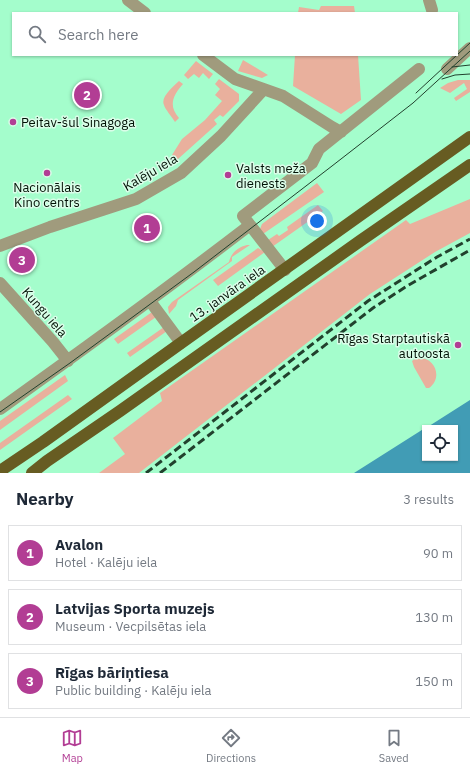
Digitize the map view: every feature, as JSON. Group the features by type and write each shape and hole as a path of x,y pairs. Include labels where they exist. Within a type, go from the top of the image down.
{"main road":[{"name":"13. janvāra iela","path":"0,471 44,442 470,137"},
{"path":"32,473 470,165"}],"street":[{"path":"128,0 144,12"},
{"path":"447,69 470,48"},
{"path":"204,56 235,79 283,96 341,132"},
{"path":"285,270 243,216 312,163 319,149 419,69"},
{"name":"Kalēju iela","path":"0,246 50,227 136,199 181,173 221,136 264,89"},
{"path":"0,409 150,301 250,225"},
{"name":"Kungu iela","path":"0,282 68,361"},
{"path":"150,301 181,343"}],"shaded area":[{"path":"321,6 354,6 355,12 298,12 299,7 319,10"},
{"path":"295,56 358,56 361,100 341,114 293,86"},
{"path":"243,60 268,75 262,78 238,71"},
{"path":"196,61 213,74 209,79 203,73 199,78 194,74 188,79 184,75"},
{"path":"219,79 239,94 239,101 223,117 220,115 214,120 217,124 178,159 176,159 172,155 182,139 205,120 222,101 215,95 220,89 215,84"},
{"path":"458,80 470,80 470,92 456,101 454,98 467,89 464,83 450,93 440,88 448,83"},
{"path":"179,81 183,84 174,96 173,105 179,118 175,122 163,102 168,92"},
{"path":"317,183 324,192 263,234 260,229 262,224"},
{"path":"470,199 470,233 435,252 370,294 139,473 99,473 125,454 113,438 162,401 160,393 406,220 410,224"},
{"path":"318,205 323,211 272,247 268,240 277,234 279,236 288,230 287,227"},
{"path":"250,245 232,257 232,261 178,300 176,306 169,314 168,307 172,302 229,262 235,251"},
{"path":"258,248 265,252 218,286 213,280"},
{"path":"152,312 156,317 118,344 114,339"},
{"path":"164,327 167,331 130,357 127,353"},
{"path":"416,358 428,360 435,368 436,378 429,388 426,388 414,367 412,361"},
{"path":"65,375 68,381 0,430 0,421"},
{"path":"68,395 72,399 0,450 0,443"}],"water":[{"path":"470,400 470,473 354,473 422,430 422,461 458,461 458,425 431,425"}],"tram line":[{"path":"458,54 470,43"},
{"path":"0,412 70,363 194,272 413,103 470,51"},
{"path":"416,93 456,56"},
{"path":"452,67 470,65"},
{"path":"442,79 455,75 470,74"}],"railway":[{"path":"146,473 368,301 437,257 470,239"},
{"path":"160,473 373,308 407,286 470,250"}],"place":[{"name":"Latvijas Sporta muzejs","path":"87,95"},
{"name":"Peitav-šul Sinagoga","path":"13,122"},
{"name":"Nacionālais Kino centrs","path":"47,173"},
{"name":"Valsts meža dienests","path":"228,175"},
{"name":"Avalon","path":"147,228"},
{"name":"Rīgas bāriņtiesa","path":"22,260"},
{"name":"Rīgas Starptautiskā autoosta","path":"458,345"}]}
